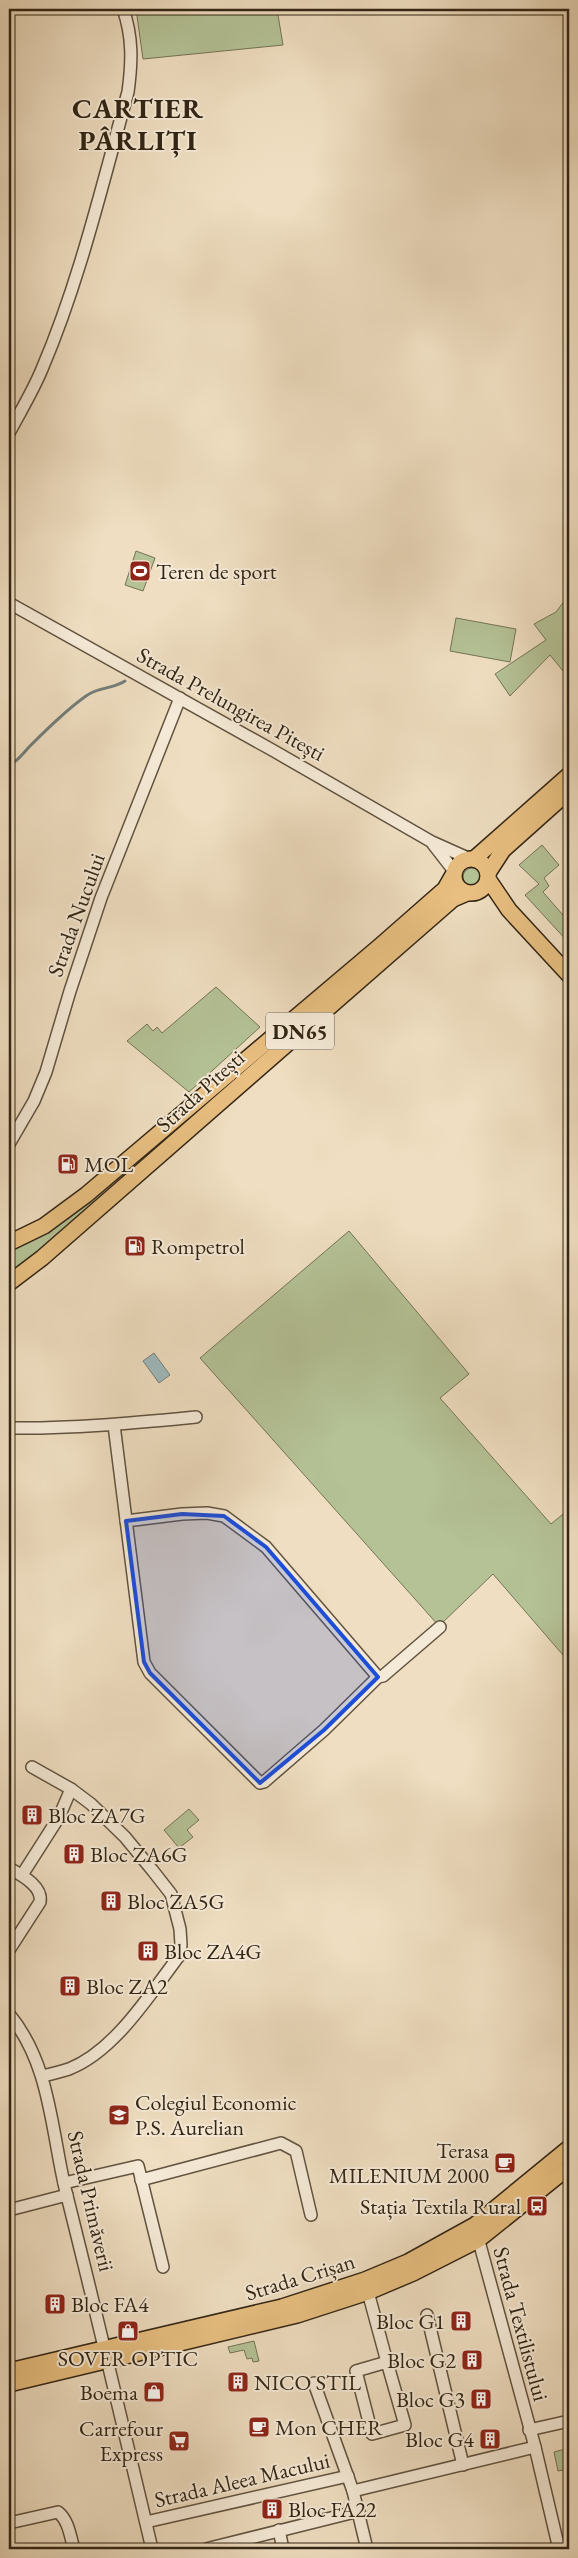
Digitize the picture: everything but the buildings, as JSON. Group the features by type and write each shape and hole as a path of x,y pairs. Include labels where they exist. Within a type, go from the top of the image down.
{"main road":[{"name":"Strada Pitești","path":"9,1283 50,1252 445,889 460,862 472,859 569,775"},
{"name":"Strada Pitești","path":"9,1243 44,1226 75,1204 290,1032 453,898 482,889 503,850 569,791"},
{"path":"472,859 485,867 488,876 509,910 569,975"},
{"path":"454,873 457,886 509,910"},
{"name":"Strada Crișan","path":"9,2384 282,2307 337,2290 408,2262 476,2232 569,2148"},
{"name":"Strada Crișan","path":"9,2370 107,2355 297,2315 368,2292 413,2273 569,2167"}],"street":[{"path":"9,434 41,371 62,320 128,92 132,64 132,42 123,9"},
{"name":"Strada Prelungirea Pitești","path":"9,603 432,842 472,859"},
{"name":"Strada Nucului","path":"9,1144 30,1108 46,1072 70,991 101,898 180,698"},
{"name":"Strada Prelungirea Pitești","path":"432,842 454,873"},
{"path":"9,1428 57,1429 114,1426 196,1417"},
{"path":"114,1426 144,1662 150,1672 260,1783 264,1782 324,1730 378,1677 383,1676 440,1627"},
{"path":"126,1521 190,1514 224,1516 266,1547 378,1677"},
{"path":"32,1767 71,1789 125,1837 171,1894 181,1945 179,1956 135,2014 102,2048 70,2069 42,2076"},
{"path":"22,1875 59,1817 71,1789"},
{"path":"9,1868 22,1875 40,1891 41,1896 40,1902 9,1950"},
{"name":"Strada Primăverii","path":"9,2014 33,2052 42,2076 64,2183 107,2355 152,2549"},
{"path":"141,2180 281,2143 296,2151 311,2215"},
{"path":"64,2183 138,2166 163,2267"},
{"path":"9,2210 67,2195"},
{"name":"Strada Textilistului","path":"476,2232 535,2446 559,2549"},
{"path":"368,2292 387,2362 404,2425 372,2434 356,2371 387,2362"},
{"path":"428,2315 464,2465"},
{"path":"314,2383 353,2491 367,2549"},
{"path":"530,2430 569,2421"},
{"path":"353,2491 535,2446"},
{"name":"Strada Aleea Macului","path":"146,2522 348,2476"},
{"path":"205,2548 359,2511"},
{"path":"9,2523 47,2512 58,2512 64,2517 68,2525 74,2549"},
{"path":"279,2530 283,2549"}],"highlighted area":[{"path":"182,1514 224,1516 266,1547 378,1677 324,1730 260,1783 150,1673 144,1662 126,1521"}],"green space":[{"path":"136,9 277,9 283,45 143,59"},
{"name":"Teren de sport","path":"136,551 155,558 143,591 125,585"},
{"path":"569,595 569,667 563,671 550,655 510,696 495,674 546,640 534,624 556,612"},
{"path":"456,618 516,629 510,662 450,651"},
{"path":"542,845 559,865 544,878 549,886 543,892 569,922 569,943 525,895 539,884 519,865"},
{"path":"472,868 478,871 481,877 478,883 472,886 466,883 463,877 466,871"},
{"path":"216,987 260,1027 189,1092 127,1041 147,1024 153,1031 157,1027 162,1033"},
{"path":"128,1169 134,1175 42,1253 13,1271 9,1260 9,1249 67,1218"},
{"path":"349,1231 469,1374 440,1398 551,1524 568,1510 569,1662 493,1574 439,1626 200,1358"},
{"path":"189,1809 199,1820 187,1830 193,1837 179,1848 164,1830"},
{"path":"254,2341 259,2361 253,2362 252,2358 247,2359 244,2350 230,2353 228,2347"},
{"path":"569,2448 569,2469 558,2471 554,2452"}],"water":[{"path":"154,1353 170,1375 159,1383 143,1361"}],"waterway":[{"path":"9,766 57,719 79,701 100,689 125,681"}],"place":[{"name":"Teren de sport","path":"140,571"},
{"name":"MOL","path":"68,1164"},
{"name":"Rompetrol","path":"135,1246"},
{"name":"Bloc ZA7G","path":"32,1815"},
{"name":"Bloc ZA6G","path":"74,1854"},
{"name":"Bloc ZA5G","path":"111,1901"},
{"name":"Bloc ZA4G","path":"148,1951"},
{"name":"Bloc ZA2","path":"70,1986"},
{"name":"Colegiul Economic P.S. Aurelian","path":"119,2115"},
{"name":"Terasa MILENIUM 2000","path":"505,2163"},
{"name":"Stația Textila Rural","path":"537,2206"},
{"name":"Bloc FA4","path":"55,2304"},
{"name":"Bloc G1","path":"461,2321"},
{"name":"SOVER OPTIC","path":"128,2331"},
{"name":"Bloc G2","path":"472,2360"},
{"name":"NICO STIL","path":"238,2382"},
{"name":"Boema","path":"154,2392"},
{"name":"Bloc G3","path":"481,2399"},
{"name":"Mon CHER","path":"259,2427"},
{"name":"Bloc G4","path":"490,2439"},
{"name":"Carrefour Express","path":"179,2441"},
{"name":"Bloc FA22","path":"272,2509"}],"district":[{"name":"CARTIER PÂRLIȚI","path":"138,124"}]}
